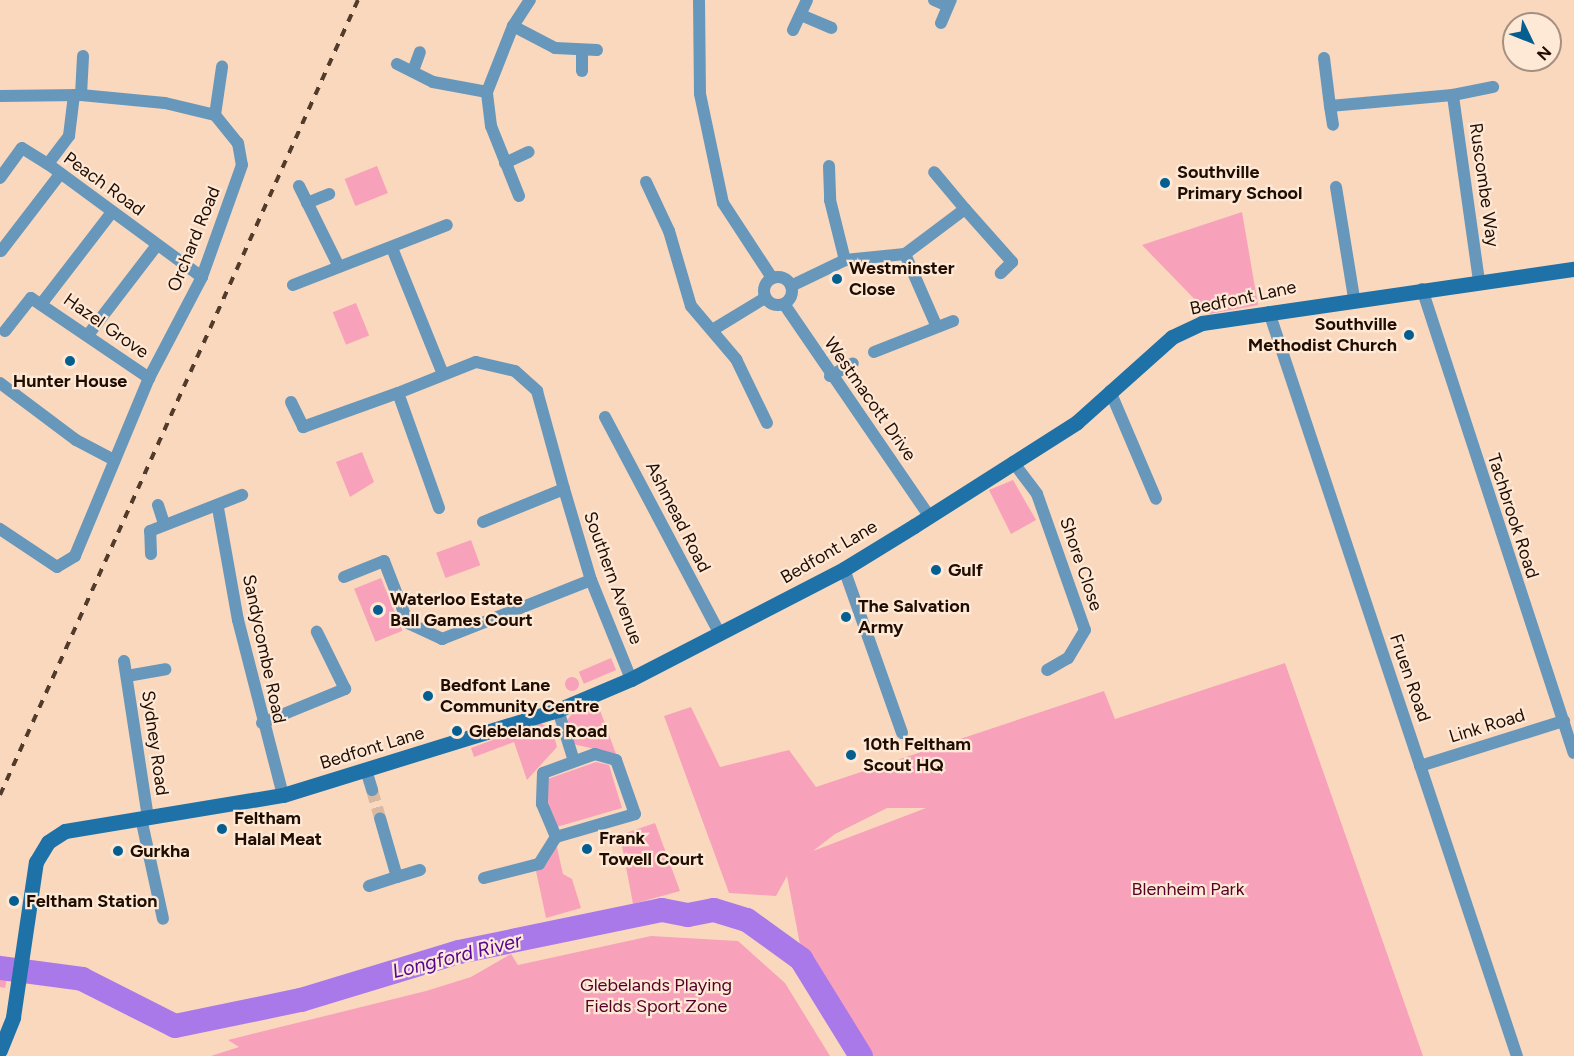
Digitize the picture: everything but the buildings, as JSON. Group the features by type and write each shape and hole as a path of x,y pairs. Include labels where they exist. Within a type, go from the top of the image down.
{"main road":[{"name":"Bedfont Lane","path":"0,1050 17,992 39,855 54,837 71,829 283,795 558,710 631,679 844,568 1077,422 1110,391 1186,330 1269,312 1354,298 1574,268"}],"street":[{"path":"519,196 491,126 487,92 513,26 530,0"},
{"path":"699,0 700,94 723,203 772,278"},
{"path":"793,30 807,0"},
{"path":"934,0 949,3 941,23"},
{"path":"801,15 831,28"},
{"path":"513,26 555,48 597,50"},
{"path":"582,50 582,70"},
{"path":"413,71 420,52"},
{"name":"Peach Road","path":"83,56 69,136 48,164 202,277"},
{"path":"1324,58 1333,125"},
{"path":"397,64 433,82 487,92"},
{"path":"0,96 78,95 165,103 215,115 222,67"},
{"path":"1330,106 1453,95 1493,87"},
{"name":"Ruscombe Way","path":"1453,95 1479,281"},
{"name":"Orchard Road","path":"0,529 57,567 75,556 149,378 202,277 242,165 238,143 215,115"},
{"path":"0,178 22,148 48,164"},
{"path":"505,163 529,152"},
{"path":"829,166 830,200 845,260"},
{"path":"934,172 1012,262 1001,273"},
{"path":"1,251 60,174"},
{"path":"646,182 669,231 690,303 714,329 736,359 767,423"},
{"path":"299,186 339,267"},
{"path":"1336,187 1354,298"},
{"path":"307,203 329,194"},
{"path":"714,329 765,298 784,304 791,286 845,260 905,254 965,209"},
{"path":"5,331 31,298 42,303 112,212"},
{"path":"293,285 447,225"},
{"path":"88,334 157,245"},
{"path":"392,248 442,372"},
{"path":"905,254 936,325"},
{"path":"765,298 764,286 772,278 782,277 791,286"},
{"name":"Tachbrook Road","path":"1422,289 1574,753"},
{"name":"Hazel Grove","path":"42,303 149,378"},
{"name":"Westmacott Drive","path":"784,304 830,376 928,514"},
{"name":"Fruen Road","path":"1269,312 1516,1056"},
{"path":"874,352 936,325 952,321"},
{"name":"Southern Avenue","path":"291,402 303,428 398,393 442,372 476,362 515,371 537,391 591,580 631,679"},
{"path":"830,376 853,363"},
{"path":"0,383 76,440 114,460"},
{"path":"1110,391 1156,499"},
{"path":"398,393 439,508"},
{"name":"Ashmead Road","path":"605,417 720,634"},
{"name":"Shore Close","path":"1013,462 1037,494 1085,630 1068,658 1047,670"},
{"path":"483,522 564,489"},
{"path":"151,554 150,531 164,524 218,508 242,495"},
{"path":"158,505 164,524"},
{"name":"Sandycombe Road","path":"218,508 262,723 283,795"},
{"path":"344,578 384,561 408,623 442,639 591,580"},
{"path":"844,568 902,733"},
{"path":"262,723 345,689 317,632"},
{"path":"124,661 128,676"},
{"name":"Sydney Road","path":"163,919 145,818 128,676 165,669"},
{"path":"558,710 573,758"},
{"name":"Link Road","path":"1420,766 1564,721"},
{"path":"484,878 539,864 556,837 635,814 616,760 595,754 573,758 547,770 540,779 542,804 556,837"},
{"path":"366,770 372,790"},
{"path":"380,818 397,877"},
{"path":"369,886 420,870"}],"green space":[{"path":"377,166 388,193 355,206 345,179"},
{"path":"1242,212 1258,305 1209,314 1142,245"},
{"path":"356,303 369,335 346,345 333,312"},
{"path":"362,452 374,482 350,497 336,462"},
{"path":"1013,480 1036,520 1011,534 989,490"},
{"path":"471,540 480,565 445,578 436,553"},
{"name":"Waterloo Estate Ball Games Court","path":"381,578 402,631 375,642 354,589"},
{"path":"611,658 616,670 584,684 579,672"},
{"name":"Blenheim Park","path":"1285,663 1423,1056 871,1056 802,955 787,876 776,896 729,893 664,716 691,707 720,767 789,750 816,787 1104,691 1115,719","holes":["887,808 926,808 813,851 835,834"]},
{"path":"572,677 577,679 579,684 577,689 572,691 567,689 565,684 567,679"},
{"path":"597,702 616,754 573,744 566,722 573,712"},
{"path":"540,723 552,729 557,747 527,780 514,742 474,757 471,748"},
{"path":"596,762 609,765 622,808 553,828 542,781"},
{"path":"655,823 680,891 633,904 620,835"},
{"path":"555,839 563,874 572,879 581,908 546,918 536,871"},
{"name":"Glebelands Playing Fields Sport Zone","path":"651,936 738,941 785,983 830,1056 211,1056 239,1047 228,1040 426,991 471,977 511,954 518,965"},
{"path":"0,955 10,965 5,988 0,987"}],"waterway":[{"name":"Longford River","path":"0,968 82,979 175,1026 301,1000 459,952 662,910 688,915 714,910 747,920 801,959 861,1056"}],"tunnel":[{"path":"372,790 380,818"}],"railway":[{"path":"0,795 358,0"}],"place":[{"name":"Southville Primary School","path":"1165,183"},
{"name":"Westminster Close","path":"837,279"},
{"name":"Southville Methodist Church","path":"1409,335"},
{"name":"Hunter House","path":"70,361"},
{"name":"Gulf","path":"936,570"},
{"name":"Waterloo Estate Ball Games Court","path":"378,610"},
{"name":"The Salvation Army","path":"846,617"},
{"name":"Bedfont Lane Community Centre","path":"428,696"},
{"name":"Glebelands Road","path":"457,731"},
{"name":"10th Feltham Scout HQ","path":"851,755"},
{"name":"Feltham Halal Meat","path":"222,829"},
{"name":"Frank Towell Court","path":"587,849"},
{"name":"Gurkha","path":"118,851"},
{"name":"Feltham Station","path":"14,901"}]}
